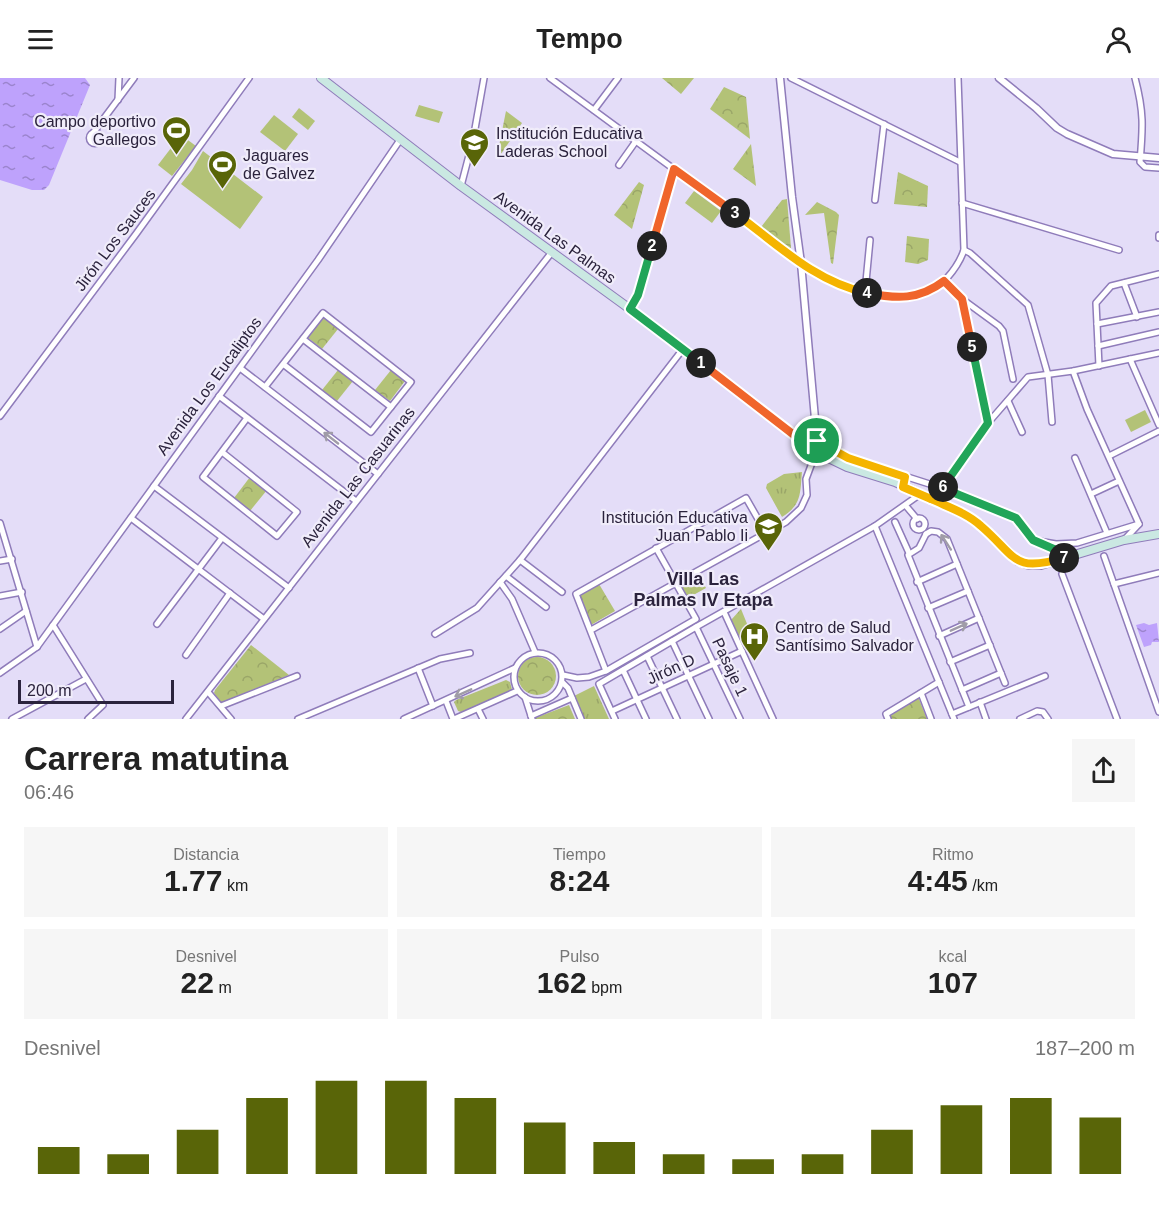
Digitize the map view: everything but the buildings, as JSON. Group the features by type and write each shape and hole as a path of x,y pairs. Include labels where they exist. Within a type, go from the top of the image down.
{"main road":[{"name":"Avenida Las Palmas","path":"321,78 461,186 630,309 816,452 965,515 980,524 1018,561 1029,565 1041,565 1124,540 1159,534"}],"street":[{"path":"118,100 119,78"},
{"path":"93,133 134,78"},
{"name":"Jirón Los Sauces","path":"0,416 249,78"},
{"path":"461,186 473,140 484,78"},
{"path":"550,78 801,263 836,284 897,297 926,293 944,281 961,260 964,250 958,78"},
{"path":"594,110 618,78"},
{"path":"591,630 786,522 801,508 807,495 806,478 816,452 817,441 801,263 780,78"},
{"path":"791,78 960,162"},
{"path":"999,78 1066,135 1113,154 1159,158"},
{"path":"1135,78 1144,121 1140,162 1143,166 1159,168"},
{"path":"874,200 884,124"},
{"name":"Avenida Los Eucaliptos","path":"38,647 240,368 400,140"},
{"path":"619,165 636,141"},
{"path":"630,309 638,295 674,169"},
{"path":"962,203 1119,250"},
{"path":"865,292 870,240"},
{"path":"964,250 1028,305 1048,375 1052,422"},
{"name":"Avenida Las Casuarinas","path":"186,719 552,252"},
{"path":"1099,366 1096,303 1111,286 1159,274"},
{"path":"944,281 962,299 1003,331 1013,379"},
{"path":"1124,283 1137,317"},
{"path":"962,299 988,423"},
{"path":"1097,324 1159,312"},
{"path":"265,387 322,313 411,382 371,432 283,364"},
{"path":"1098,346 1159,332"},
{"path":"303,339 391,407"},
{"path":"435,634 477,608 520,560 683,350"},
{"path":"942,488 988,423 1028,377 1073,371 1159,353"},
{"path":"1130,359 1159,425"},
{"path":"240,368 378,474"},
{"path":"1073,371 1087,409 1139,524"},
{"path":"219,396 356,501"},
{"path":"1008,401 1022,432"},
{"path":"1151,408 1159,405"},
{"path":"222,452 297,512 277,536 203,477 247,418"},
{"path":"1109,456 1159,431"},
{"path":"817,441 848,458 942,488 1016,518 1033,540 1070,556"},
{"path":"1075,458 1107,533"},
{"path":"903,487 905,477"},
{"path":"1091,494 1119,481"},
{"path":"154,486 289,588"},
{"path":"615,719 599,684 875,526 919,495"},
{"path":"606,671 576,594 746,498 766,533"},
{"path":"906,506 917,519 914,521 917,530 938,532 947,539 1005,683"},
{"path":"131,518 264,619"},
{"path":"895,522 909,553 917,582 969,706"},
{"path":"0,523 38,647 0,673"},
{"path":"1033,540 1056,544 1077,543 1139,524"},
{"path":"1124,540 1139,524"},
{"path":"875,526 953,716 969,706 1045,676"},
{"path":"909,553 919,548 925,531"},
{"path":"156,624 222,538"},
{"path":"1080,553 1091,538"},
{"path":"562,679 589,677 606,671 696,619 656,548"},
{"path":"1104,556 1159,712"},
{"path":"0,561 12,559"},
{"path":"520,560 562,592"},
{"path":"917,582 957,564"},
{"path":"1114,584 1159,573"},
{"path":"1062,574 1117,719"},
{"path":"506,576 546,607"},
{"path":"500,582 512,599 535,652"},
{"path":"928,608 968,591"},
{"path":"0,596 22,592"},
{"path":"186,654 230,593"},
{"path":"0,629 26,611"},
{"path":"724,612 773,719"},
{"path":"939,636 979,618"},
{"path":"53,625 103,705 88,719"},
{"name":"Pasaje 1","path":"696,627 740,719"},
{"path":"672,641 709,719"},
{"path":"950,662 990,645"},
{"name":"Jirón D","path":"612,711 742,651"},
{"path":"404,719 515,668 523,657 535,652 542,652 554,658 558,663 562,679 581,719"},
{"path":"298,719 440,659 470,653"},
{"path":"647,656 677,719"},
{"path":"418,668 433,706"},
{"path":"515,668 514,681 517,691 525,697 538,701 556,694 562,679"},
{"path":"623,670 646,719"},
{"path":"962,690 1001,673"},
{"path":"221,706 297,676"},
{"path":"568,688 577,678"},
{"path":"12,719 86,679"},
{"path":"888,719 886,714 939,682"},
{"path":"446,701 454,719 517,691"},
{"path":"208,692 231,719"},
{"path":"921,693 931,719"},
{"path":"525,697 531,718 572,699"},
{"path":"980,702 987,719"},
{"path":"478,709 483,719"},
{"path":"1020,719 1040,711 1045,713 1048,719"}],"green space":[{"path":"662,78 694,78 681,94"},
{"path":"724,87 746,97 750,139 710,109"},
{"path":"419,105 443,112 439,123 415,116"},
{"path":"299,108 315,121 308,130 292,117"},
{"path":"506,111 522,123 499,157 497,156"},
{"path":"274,115 298,134 285,151 260,132"},
{"name":"Campo deportivo Gallegos","path":"181,135 196,146 172,176 158,165"},
{"path":"751,144 756,186 733,169"},
{"name":"Jaguares de Galvez","path":"203,151 263,197 240,229 181,184"},
{"path":"898,172 928,186 927,207 894,204"},
{"path":"639,182 644,185 632,229 614,215"},
{"path":"694,191 721,211 712,223 685,203"},
{"path":"787,199 791,248 761,227 782,200"},
{"path":"817,202 839,215 833,264 824,213 805,215"},
{"path":"907,236 929,239 928,260 918,264 905,262"},
{"path":"323,317 338,329 322,349 307,337"},
{"path":"338,370 353,381 337,401 322,390"},
{"path":"391,370 405,381 390,401 375,390"},
{"path":"1145,410 1151,422 1131,432 1125,420"},
{"path":"802,472 797,503 782,517 766,488 767,484 784,474"},
{"path":"250,477 267,490 250,511 234,498"},
{"path":"698,574 706,588 688,598 680,584"},
{"path":"599,584 615,611 591,625 580,595"},
{"path":"741,609 754,641 742,647 731,620"},
{"path":"251,645 289,675 221,703 214,693 215,690"},
{"path":"537,657 551,662 556,676 551,690 537,695 523,690 518,676 523,662"},
{"path":"506,680 510,682 511,692 461,712 458,711 454,702 456,700"},
{"path":"594,686 609,719 583,719 574,696"},
{"path":"916,698 919,699 927,719 891,719 891,715"},
{"path":"569,705 575,719 535,719 535,718"}],"water":[{"path":"0,78 85,78 90,85 49,185 44,190 32,190 0,180"},
{"path":"1144,623 1149,625 1157,623 1159,642 1152,642 1151,645 1144,647 1136,625"}],"place":[{"name":"Campo deportivo Gallegos","path":"177,156"},
{"name":"Institución Educativa Laderas School","path":"475,168"},
{"name":"Jaguares de Galvez","path":"222,190"},
{"name":"Institución Educativa Juan Pablo Ii","path":"769,552"},
{"name":"Centro de Salud Santísimo Salvador","path":"754,662"}],"district":[{"name":"Villa Las Palmas IV Etapa","path":"703,589"}],"route":[{"path":"674,169 801,263 836,284 870,294 897,297 926,293 944,281 962,299 988,423 942,488 1016,518 1033,540 1070,556 1041,565 1029,565 1018,561 980,524 903,487 905,477 848,458 817,441 816,452 630,309 638,295 645,273 674,169"}]}
